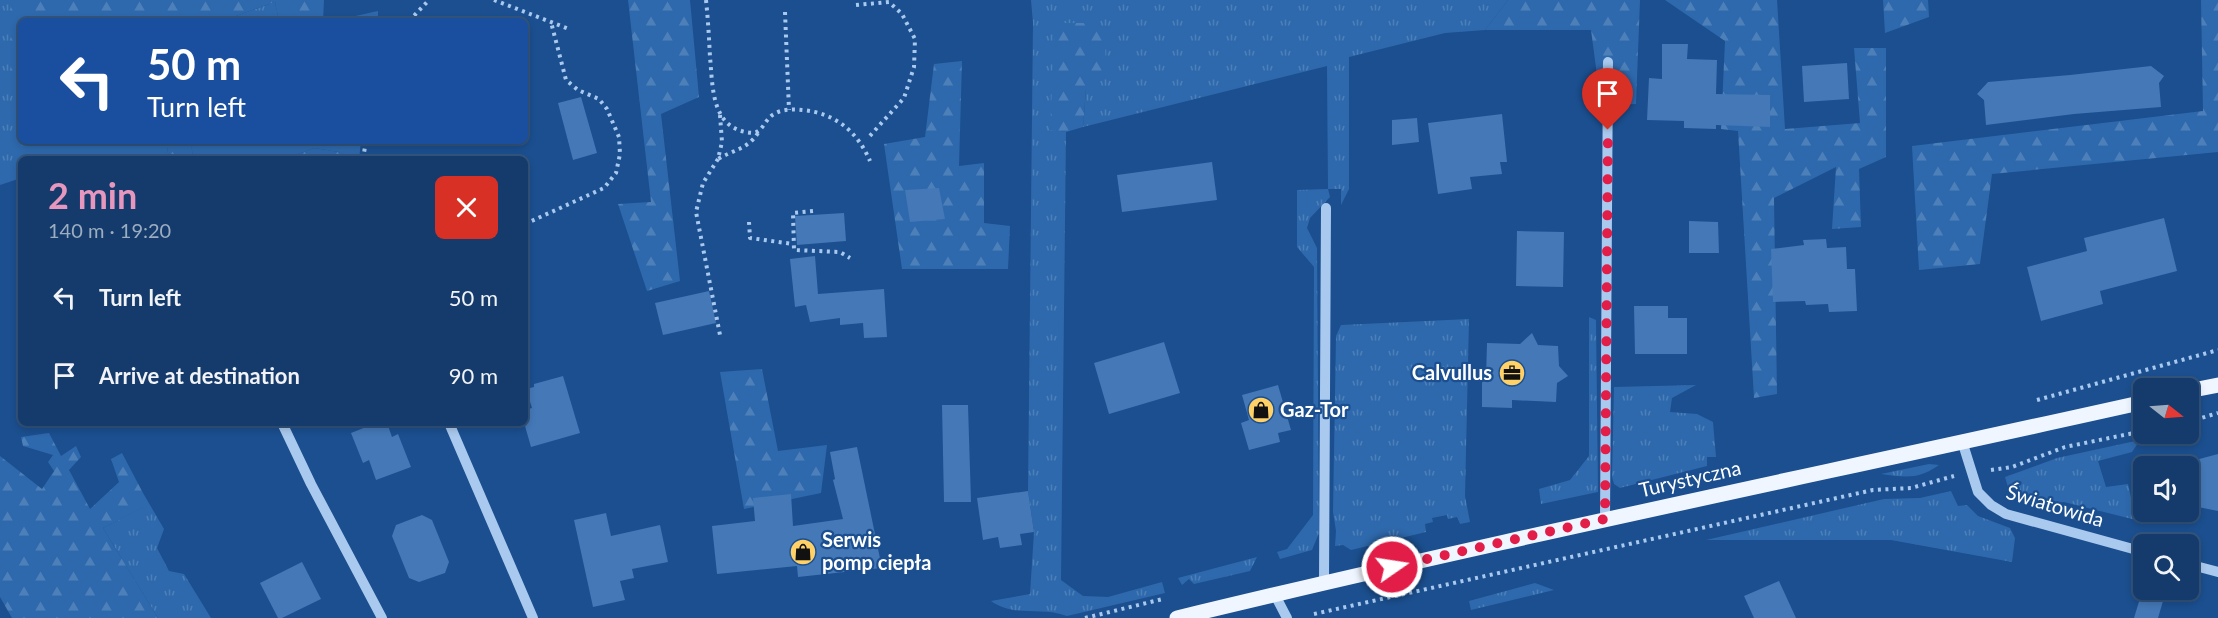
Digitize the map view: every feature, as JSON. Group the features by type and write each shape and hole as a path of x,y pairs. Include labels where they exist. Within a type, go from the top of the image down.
{"main road":[{"path":"2199,389 2218,385"},
{"name":"Turystyczna","path":"1177,618 1324,582 1605,519 2133,404"}],"street":[{"path":"1605,519 1608,62"},
{"path":"1324,582 1326,208"},
{"path":"283,426 311,484 382,618"},
{"path":"449,426 533,618"},
{"name":"Światowida","path":"1962,441 1978,492 1991,505 2006,514 2133,549"},
{"path":"2199,567 2218,572"},
{"path":"1275,595 1287,618"}],"path":[{"path":"412,18 429,0"},
{"path":"494,0 569,29"},
{"path":"706,0 713,92 720,118 722,142 718,159 703,183 696,212 720,335"},
{"path":"856,5 889,2 902,14 915,39 914,67 904,98 868,138"},
{"path":"785,12 789,110"},
{"path":"528,223 604,188 616,173 620,154 617,128 608,109 598,99 578,90 566,80 551,22"},
{"path":"716,106 726,121 736,129 748,133 758,132"},
{"path":"718,159 747,146 774,114 789,110 816,111 835,118 859,140 870,161"},
{"path":"813,211 793,213 794,250 840,252 850,258"},
{"path":"749,222 750,238 793,244"},
{"path":"2199,419 2218,413"},
{"path":"1314,614 1873,490 1911,488 1972,473 2016,466 2065,447 2133,433"},
{"path":"2014,456 2016,466"},
{"path":"1085,618 1173,597"}],"green space":[{"path":"0,0 11,0 11,73 18,72 18,144 166,144 168,156 18,156 18,179 0,185"},
{"path":"11,0 324,0 323,18 278,18 275,2 230,18 18,18 18,73 11,74"},
{"path":"628,0 690,0 699,97 661,114 680,281 647,291 618,204 651,202"},
{"path":"1031,0 1508,0 1485,30 1445,33 1349,57 1349,189 1341,205 1341,189 1328,189 1327,66 1083,127 1086,89 1105,40 1050,129 1066,132 1061,580 1083,596 1108,597 1162,582 1165,593 1067,616 1057,613 1018,611 991,601 1030,594 1034,532 1028,491 1033,23"},
{"path":"1508,0 1640,0 1636,104 1601,105 1591,30 1485,30"},
{"path":"1665,0 1777,0 1785,129 1860,123 1854,48 1886,48 1886,157 1859,169 1861,227 1832,229 1836,167 1774,198 1777,394 1754,398 1738,131 1721,129 1725,41"},
{"path":"1883,0 1928,0 1929,17 1885,33"},
{"path":"2201,0 2218,0 2218,152 1992,174 1980,264 1919,270 1912,146 2203,111"},
{"path":"275,2 278,18 230,18"},
{"path":"378,11 378,18 346,18"},
{"path":"1055,23 1094,23 1105,40 1106,74 1086,89 1083,127 1066,132 1050,130"},
{"path":"962,61 959,166 984,163 984,223 1010,226 1008,269 902,269 884,144 925,137 934,64"},
{"path":"166,144 191,144 193,156 168,156"},
{"path":"191,144 361,144 359,156 344,156 339,152 314,148 293,156 193,156"},
{"path":"314,148 339,152 344,156 293,156"},
{"path":"1328,189 1330,197 1310,218 1307,228 1317,248 1319,533 1312,550 1280,559 1277,552 1287,549 1313,515 1314,267 1297,247 1297,190"},
{"path":"1589,317 1596,320 1598,492 1541,504 1539,489 1570,480 1589,456"},
{"path":"1469,319 1465,496 1470,522 1460,524 1457,517 1448,519 1447,515 1432,518 1433,522 1425,524 1426,532 1351,550 1343,545 1335,546 1336,531 1333,512 1336,336 1341,325"},
{"path":"762,369 778,451 827,445 821,493 744,509 720,372"},
{"path":"1696,385 1672,398 1670,412 1697,414 1713,422 1716,457 1707,457 1707,466 1620,488 1614,484 1612,477 1614,387"},
{"path":"49,433 61,456 76,446 81,457 69,470 90,509 119,482 111,459 122,453 143,493 144,507 103,528 158,618 12,618 0,597 0,456 42,489 54,471 48,462 53,455 23,446 21,437"},
{"path":"2133,442 2133,444 2137,444 2132,452 2098,461 2106,487 2128,484 2133,519 2064,502 2036,505 2012,498 2016,488 2008,487 2005,477 2057,458"},
{"path":"1929,464 1939,465 1918,475 1881,474"},
{"path":"1951,491 1958,506 1967,505 1978,516 2010,528 2015,538 2012,562 1891,540 1706,540 1884,499 1920,498"},
{"path":"143,493 164,529 157,548 169,571 184,574 211,618 158,618 103,528 143,507"},
{"path":"1257,557 1250,571 1194,584 1189,579 1182,585 1178,578"},
{"path":"1535,583 1554,590 1471,610 1469,601"}],"building":[{"path":"1662,44 1688,44 1687,59 1717,60 1716,94 1770,95 1770,127 1716,125 1716,129 1684,128 1684,121 1647,120 1649,78 1662,79"},
{"path":"1847,63 1849,99 1804,102 1802,66"},
{"path":"2151,66 2164,76 2159,83 2161,107 2074,114 1986,125 1984,100 1977,94 1988,82"},
{"path":"581,97 597,153 573,160 558,103"},
{"path":"1502,114 1507,162 1500,162 1502,174 1470,177 1472,189 1438,194 1428,123"},
{"path":"1417,118 1419,142 1392,145 1392,120"},
{"path":"1212,162 1217,200 1122,212 1117,175"},
{"path":"939,188 945,219 910,222 905,190"},
{"path":"844,213 846,241 797,245 795,216"},
{"path":"2164,218 2177,271 2100,291 2103,304 2041,321 2027,267 2087,251 2084,238"},
{"path":"1689,221 1718,222 1719,253 1689,253"},
{"path":"1517,231 1564,232 1563,287 1516,286"},
{"path":"1826,239 1827,248 1846,247 1847,269 1855,269 1857,311 1829,312 1828,304 1806,305 1805,301 1773,302 1771,249 1804,245 1803,240"},
{"path":"815,256 818,294 884,289 887,337 864,338 863,323 840,325 840,318 810,322 806,305 795,307 790,259"},
{"path":"709,291 716,323 663,335 655,303"},
{"path":"1634,306 1668,306 1668,318 1687,318 1687,354 1635,354"},
{"path":"1532,333 1538,345 1558,346 1559,366 1568,376 1557,383 1556,402 1512,400 1512,408 1482,407 1482,379 1486,378 1487,343 1520,344"},
{"path":"1164,342 1180,393 1109,414 1094,363"},
{"path":"563,376 580,433 531,447 525,426 528,426 528,409 532,408 528,388 534,387 534,384"},
{"path":"1278,385 1291,430 1278,433 1280,442 1249,450 1241,423 1249,420 1242,395"},
{"path":"942,405 968,405 971,502 944,502"},
{"path":"368,426 388,426 392,437 398,434 411,467 376,480 369,460 363,463 351,433"},
{"path":"857,447 882,568 798,577 797,566 717,574 712,526 755,521 753,498 791,494 793,526 843,519 833,480 835,479 830,452"},
{"path":"2218,454 2218,511 2199,507 2199,459"},
{"path":"1028,491 1034,532 1020,534 1022,545 1000,548 998,537 983,540 977,498"},
{"path":"606,513 611,536 660,525 668,562 632,569 634,578 620,581 625,600 593,607 574,520"},
{"path":"422,515 432,520 449,562 445,573 419,582 409,578 392,536 396,525"},
{"path":"302,562 321,599 278,618 260,583"},
{"path":"1779,581 1796,618 1754,618 1744,596"},
{"path":"2139,600 2163,600 2158,618 2134,618"}],"place":[{"name":"Calvullus","path":"1512,373"},
{"name":"Gaz-Tor","path":"1261,410"},
{"name":"Serwis pomp ciepła","path":"803,552"}],"route":[{"path":"1392,567 1605,519 1608,130"}]}
